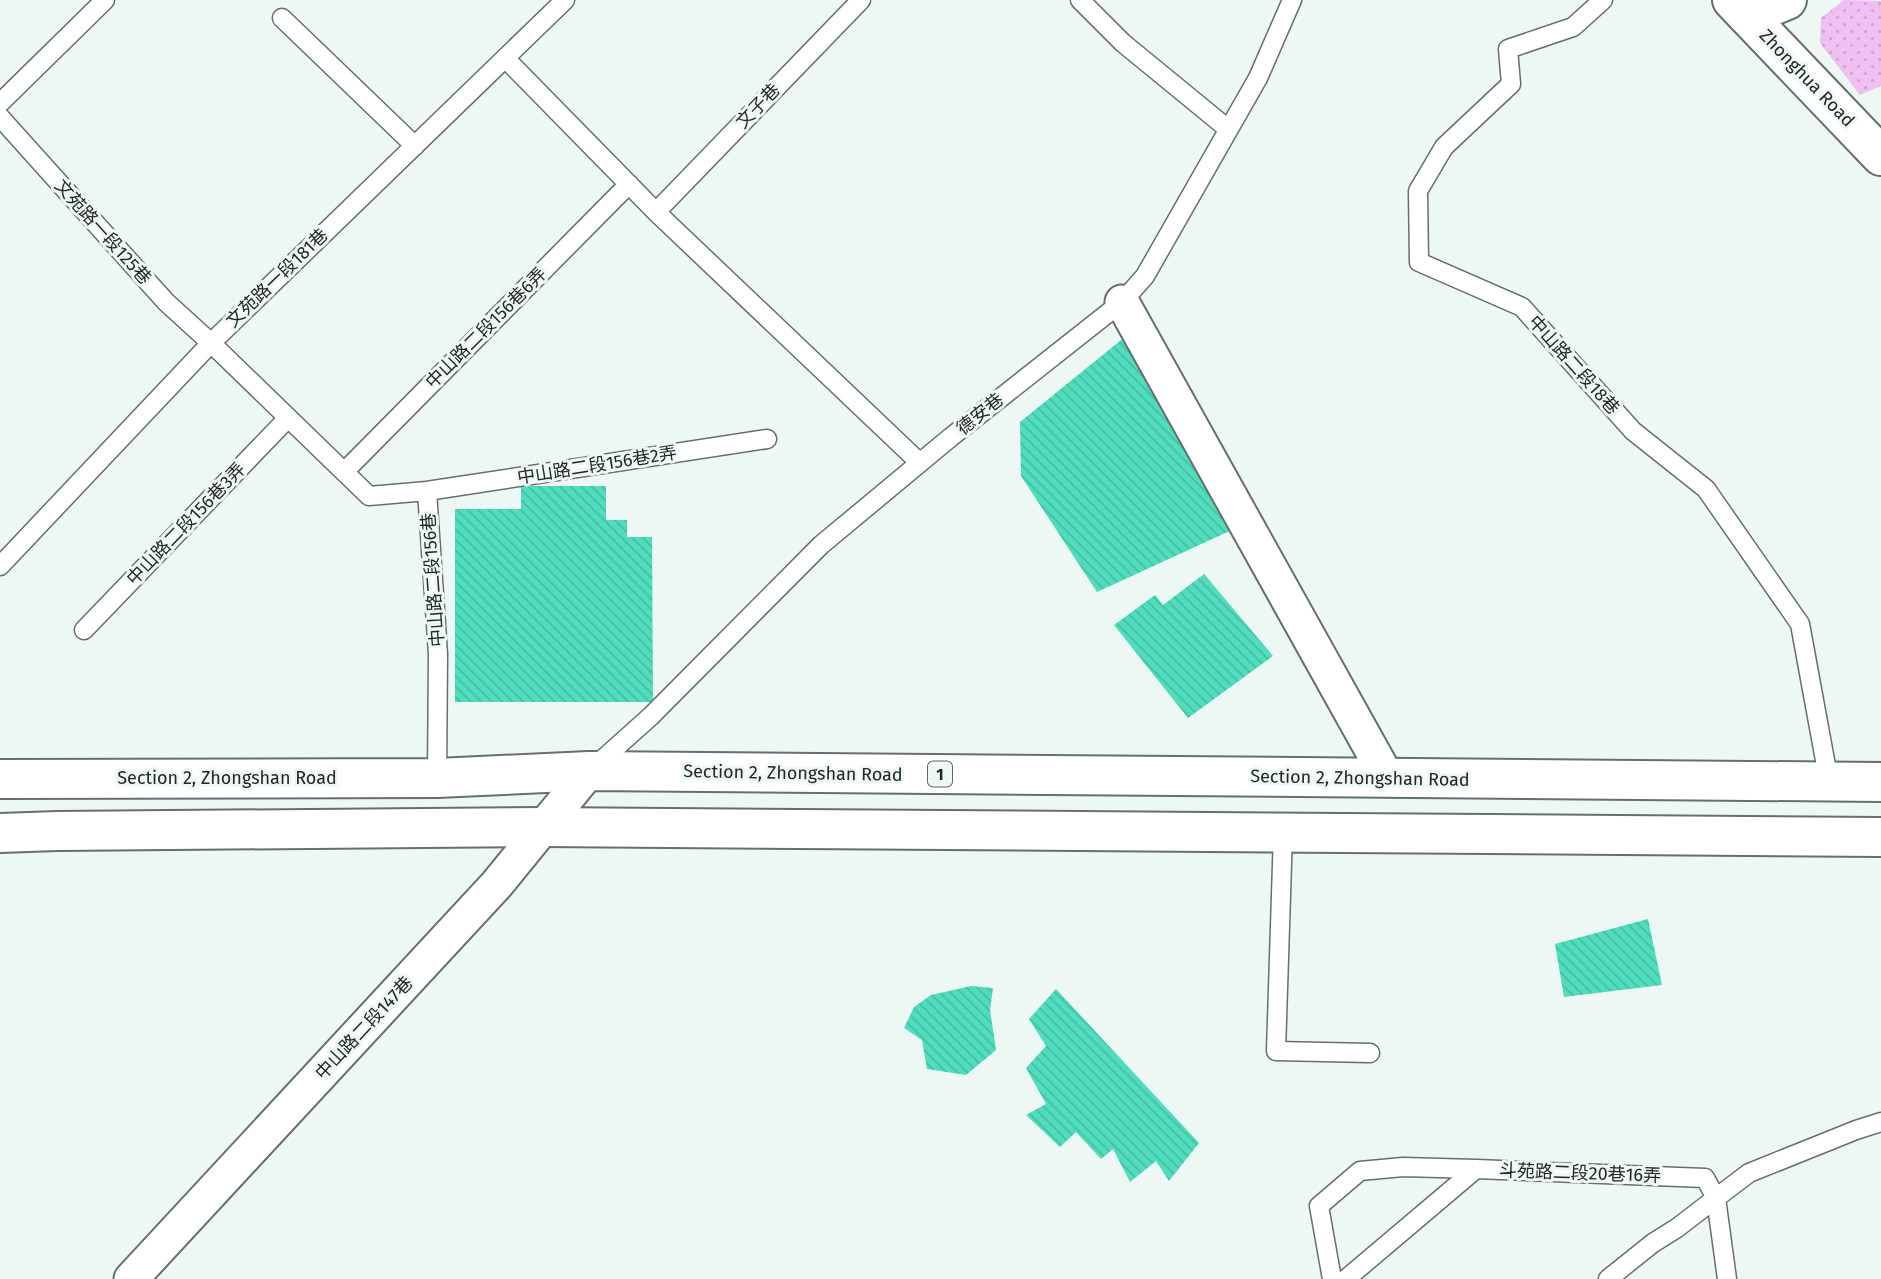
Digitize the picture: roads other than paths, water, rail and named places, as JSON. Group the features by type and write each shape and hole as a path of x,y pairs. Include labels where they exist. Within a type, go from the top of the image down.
{"main road":[{"path":"1740,8 1787,0"},
{"name":"Zhonghua Road","path":"1740,8 1881,156"},
{"name":"Section 2, Zhongshan Road","path":"0,779 437,778 589,771 1881,782"},
{"path":"0,833 71,830 543,827 1881,838"}],"street":[{"path":"1122,302 1388,779"},
{"name":"中山路二段147巷","path":"131,1279 496,884 589,771"}],"lane":[{"path":"0,103 105,0"},
{"name":"文苑路一段181巷","path":"0,566 211,343 565,0"},
{"name":"文子巷","path":"656,212 861,0"},
{"path":"1080,0 1124,43 1228,129"},
{"name":"德安巷","path":"589,771 650,716 821,545 1122,302 1145,276 1258,78 1292,0"},
{"name":"中山路二段18巷","path":"1603,0 1573,27 1507,49 1511,84 1444,147 1418,191 1419,262 1522,307 1633,431 1706,489 1800,624 1829,782"},
{"path":"282,18 415,146"},
{"path":"505,58 656,212 920,463"},
{"name":"文苑路一段125巷","path":"0,117 166,302 211,343"},
{"name":"中山路二段156巷6弄","path":"344,472 629,184"},
{"name":"中山路二段156巷","path":"211,343 369,496 427,491 438,654 437,778"},
{"name":"中山路二段156巷3弄","path":"84,630 289,418"},
{"name":"中山路二段156巷2弄","path":"427,491 767,439"},
{"path":"1283,833 1276,1051 1370,1053"},
{"path":"1608,1279 1749,1173 1881,1122"},
{"path":"1332,1279 1319,1206 1360,1171 1403,1167 1476,1170"},
{"name":"斗苑路二段20巷16弄","path":"1346,1279 1476,1170 1705,1178 1716,1198"},
{"path":"1716,1198 1727,1279"}]}
